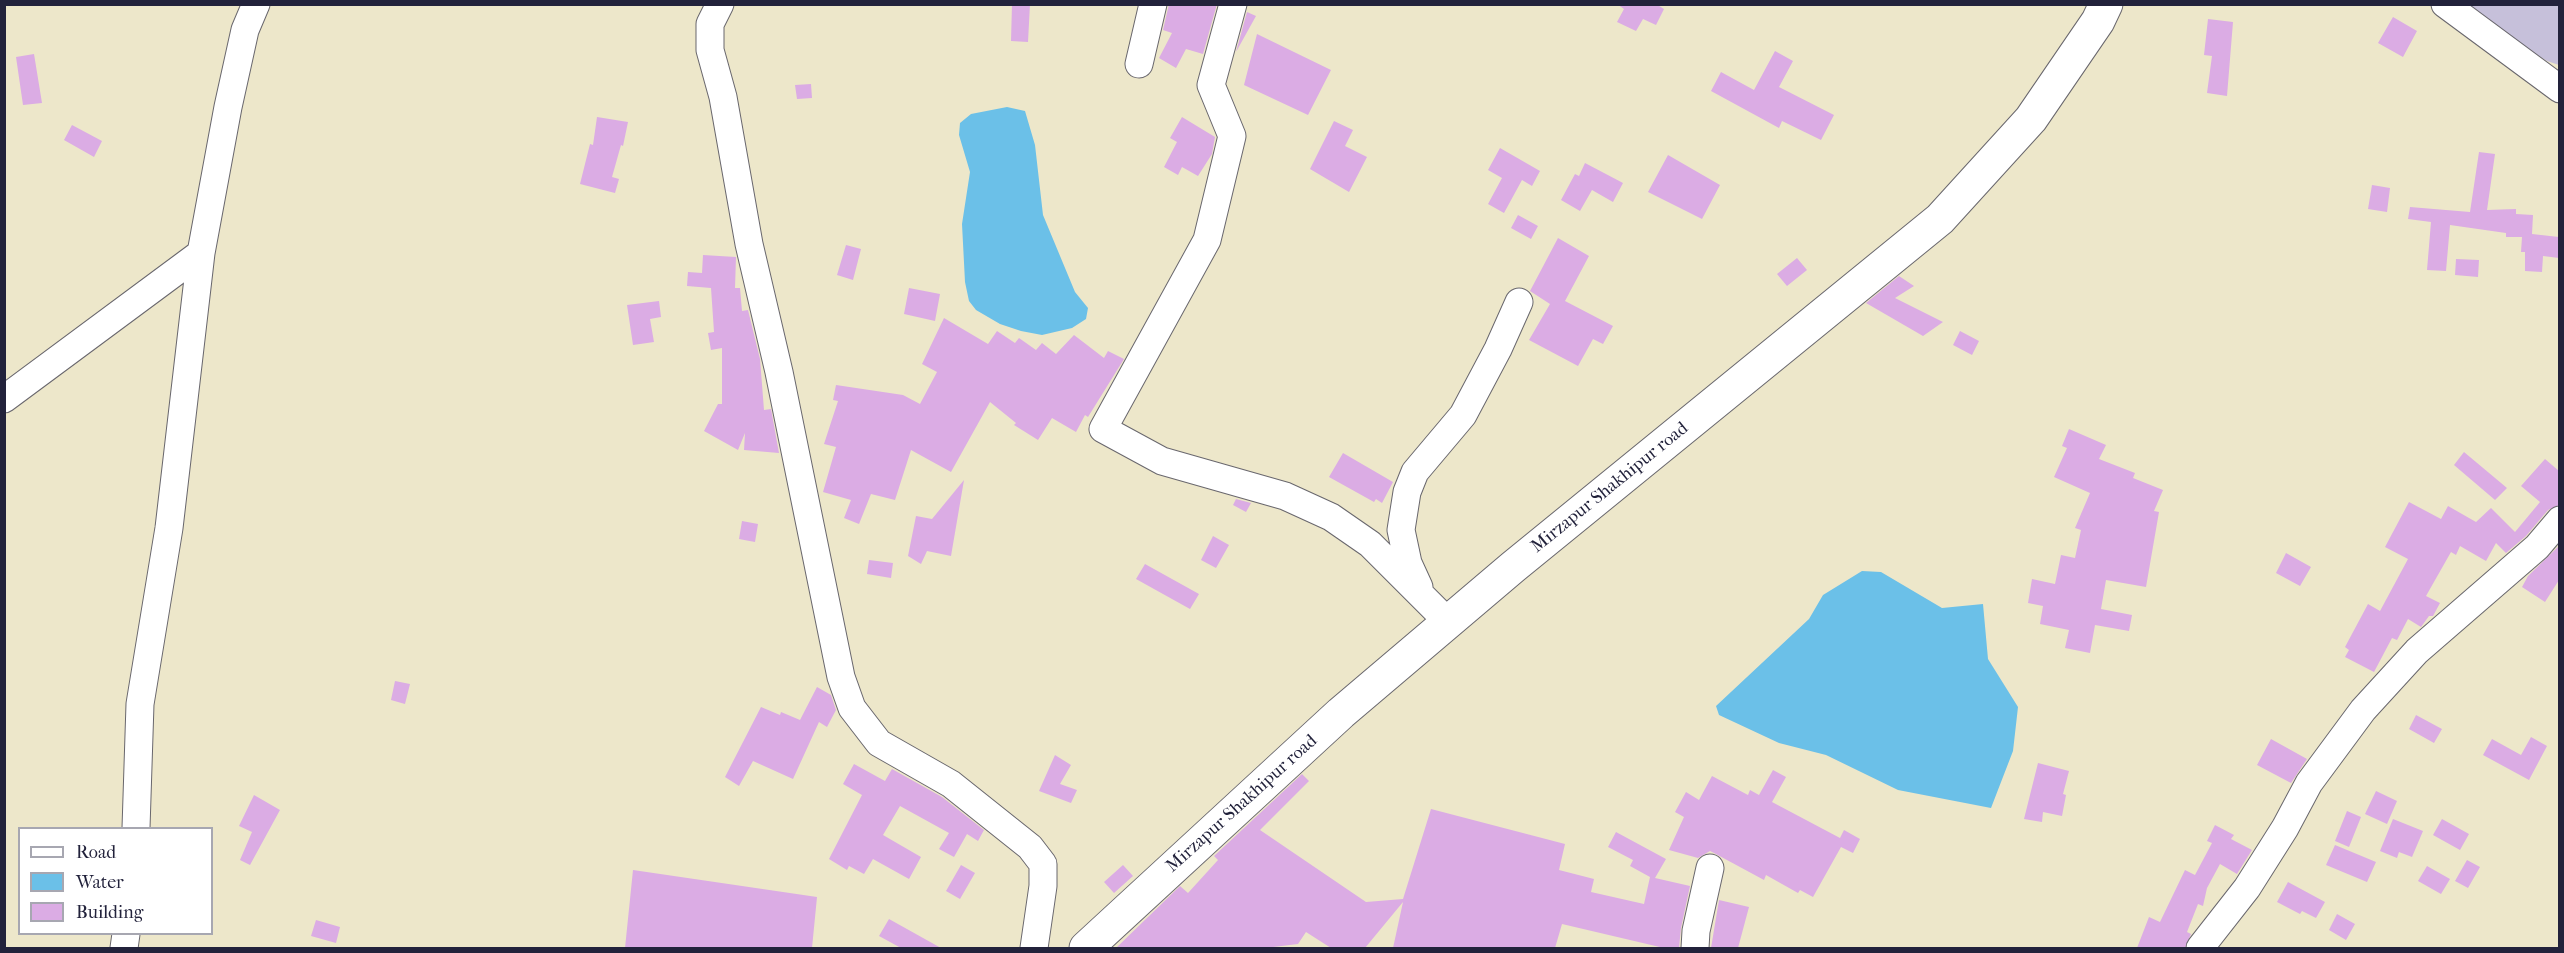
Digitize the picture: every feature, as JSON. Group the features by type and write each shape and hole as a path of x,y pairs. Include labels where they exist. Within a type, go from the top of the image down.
{"main road":[{"name":"Mirzapur Shakhipur road","path":"1086,948 1341,713 1448,622 1940,219 2031,119 2098,21 2106,4"}],"street":[{"path":"136,827 140,704 169,528 201,253 230,96 245,30 256,4"},
{"path":"720,4 710,24 710,50 723,97 749,244 779,372 841,677 852,708 879,743 951,784 1030,847 1043,864 1043,886 1034,948"},
{"path":"1139,64 1153,4"},
{"path":"1233,4 1211,85 1232,136 1207,240 1103,429 1162,461 1285,496 1331,517 1370,544 1448,622"},
{"path":"2445,4 2559,89"},
{"path":"4,399 201,253"},
{"path":"1424,599 1408,563 1401,530 1407,492 1415,472 1462,415 1498,349 1519,302"},
{"path":"2200,948 2247,888 2285,828 2309,783 2363,710 2417,651 2537,547 2559,520"},
{"path":"1695,948 1696,931 1710,868"}],"shaded area":[{"path":"2456,5 2559,5 2559,65 2547,61"}],"water":[{"path":"1007,107 1025,111 1035,145 1043,215 1075,292 1088,308 1086,319 1072,328 1042,335 1000,324 976,310 969,301 965,282 962,224 970,172 959,135 960,123 971,114"},
{"path":"1862,571 1881,572 1942,608 1983,604 1988,659 2018,707 2013,751 1991,808 1898,790 1826,755 1779,743 1719,715 1716,706 1809,619 1823,595"}],"building":[{"path":"1012,4 1030,4 1028,42 1011,41"},
{"path":"1169,4 1217,4 1203,54 1186,49 1176,68 1159,58 1172,33 1163,30"},
{"path":"1617,4 1656,4 1664,9 1656,25 1643,19 1636,31 1617,22 1624,9"},
{"path":"1247,12 1256,16 1236,52"},
{"path":"2393,17 2417,31 2403,57 2378,43"},
{"path":"2208,19 2233,22 2227,96 2207,93 2212,56 2204,55"},
{"path":"1257,34 1331,70 1308,115 1244,85"},
{"path":"1775,51 1793,61 1779,87 1834,115 1821,140 1782,121 1779,128 1711,91 1721,72 1754,90"},
{"path":"34,54 42,103 23,105 16,57"},
{"path":"811,84 812,98 797,99 795,85"},
{"path":"597,117 628,122 623,146 621,145 612,177 619,179 615,193 580,184 590,144 593,145"},
{"path":"1182,117 1215,137 1212,154 1198,176 1182,167 1178,175 1164,167 1177,142 1170,138"},
{"path":"1334,121 1353,130 1345,146 1367,157 1349,192 1310,169"},
{"path":"72,125 102,141 94,157 64,140"},
{"path":"1500,148 1540,171 1532,186 1522,180 1504,213 1488,204 1502,178 1488,170"},
{"path":"2479,152 2495,154 2487,210 2516,209 2516,214 2533,215 2532,234 2559,237 2559,258 2543,256 2542,272 2525,271 2525,252 2521,252 2522,237 2506,237 2506,233 2450,225 2446,271 2427,270 2431,222 2408,219 2410,207 2470,212"},
{"path":"1668,155 1720,185 1702,219 1648,192"},
{"path":"1585,163 1623,183 1613,202 1592,190 1580,211 1561,200 1575,174 1579,176"},
{"path":"2372,185 2390,188 2387,212 2368,209"},
{"path":"1518,215 1538,226 1531,239 1511,228"},
{"path":"1558,238 1589,256 1565,301 1613,326 1603,344 1593,339 1578,366 1529,340 1550,304 1530,291"},
{"path":"846,245 861,249 853,280 837,275"},
{"path":"703,255 736,257 735,288 740,288 742,311 748,310 760,359 764,410 771,409 779,453 744,450 745,433 738,450 704,431 718,404 722,404 722,348 711,350 708,333 714,332 711,288 687,286 688,272 702,273"},
{"path":"1797,258 1807,270 1787,286 1777,274"},
{"path":"2456,259 2479,260 2478,277 2455,275"},
{"path":"1899,276 1914,286 1895,298 1943,322 1923,336 1866,303"},
{"path":"909,288 940,294 935,321 904,314"},
{"path":"659,301 661,317 650,319 654,342 633,345 627,305"},
{"path":"944,318 988,344 997,331 1015,343 1019,338 1036,350 1042,343 1056,354 1074,335 1104,358 1108,351 1124,359 1088,417 1085,415 1076,432 1052,418 1038,440 1014,425 1016,423 990,402 951,472 911,450 895,500 871,494 859,524 844,518 851,500 823,492 836,447 824,444 838,401 833,400 836,385 903,395 920,404 937,372 922,364"},
{"path":"1960,331 1979,341 1972,355 1953,345"},
{"path":"2069,429 2106,445 2099,459 2135,473 2133,478 2163,490 2154,511 2159,512 2146,587 2106,580 2101,609 2132,615 2129,631 2095,625 2090,653 2065,648 2069,630 2040,624 2043,606 2028,603 2032,579 2055,584 2061,555 2075,558 2081,530 2075,528 2090,493 2054,477 2067,448 2062,446"},
{"path":"2464,452 2507,488 2495,500 2454,465"},
{"path":"1343,453 1393,482 1382,503 1376,499 1374,502 1329,477"},
{"path":"2545,459 2559,471 2559,505 2548,510 2526,536 2506,553 2496,543 2486,561 2460,546 2456,555 2451,552 2426,596 2440,603 2433,616 2429,616 2421,627 2408,619 2397,640 2392,638 2374,672 2345,657 2349,650 2345,647 2368,604 2380,611 2408,559 2385,547 2409,502 2441,519 2448,506 2476,522 2491,508 2515,532 2540,502 2521,486"},
{"path":"964,480 951,556 927,551 921,564 908,556 916,516 932,519"},
{"path":"1236,499 1251,503 1246,512 1233,505"},
{"path":"742,521 758,524 755,542 739,539"},
{"path":"1213,536 1229,545 1216,568 1201,560"},
{"path":"2559,546 2559,580 2545,602 2522,587 2528,576"},
{"path":"2286,553 2311,567 2300,586 2276,573"},
{"path":"869,560 893,563 891,578 867,574"},
{"path":"1145,564 1199,594 1190,609 1136,579"},
{"path":"395,681 410,684 405,704 391,700"},
{"path":"817,687 831,695 836,710 827,727 819,722 793,779 753,761 739,786 725,777 761,707 800,720"},
{"path":"2416,715 2442,729 2434,743 2409,729"},
{"path":"2531,737 2547,746 2529,780 2483,755 2492,739 2521,755"},
{"path":"2271,739 2307,759 2291,783 2257,765"},
{"path":"1055,755 1071,765 1060,784 1077,790 1071,803 1039,791"},
{"path":"2038,763 2069,771 2063,794 2066,795 2062,816 2043,812 2042,822 2024,819"},
{"path":"854,764 885,781 892,769 942,797 984,830 978,841 967,834 954,857 939,849 949,833 900,806 883,835 921,857 909,879 873,859 864,874 849,866 847,870 829,859 862,795 843,784"},
{"path":"1773,770 1786,777 1772,802 1840,838 1844,830 1860,839 1853,853 1841,847 1813,897 1800,890 1798,893 1766,875 1764,880 1710,851 1698,858 1669,850 1684,817 1675,812 1686,792 1699,800 1712,776 1748,795 1750,790 1759,795"},
{"path":"1302,774 1309,781 1260,830 1366,902 1403,899 1431,809 1565,844 1559,870 1594,879 1591,892 1644,904 1650,877 1630,866 1633,860 1608,847 1616,832 1666,859 1655,878 1690,886 1679,948 1664,948 1562,924 1555,948 1393,948 1403,902 1365,948 1331,948 1306,932 1298,944 1265,948 1116,948 1180,886 1188,893 1218,860 1214,856"},
{"path":"2376,791 2397,801 2387,824 2365,814"},
{"path":"254,795 280,810 250,865 240,860 252,832 239,826"},
{"path":"2347,811 2361,817 2349,847 2335,841"},
{"path":"2393,819 2423,831 2412,857 2399,852 2397,858 2380,851"},
{"path":"2442,819 2469,834 2460,850 2433,835"},
{"path":"2215,825 2234,835 2231,839 2252,850 2237,874 2220,864 2207,888 2203,906 2198,904 2187,932 2191,934 2185,948 2137,948 2149,917 2160,922 2185,870 2195,875 2212,843 2207,841"},
{"path":"2335,845 2376,862 2367,882 2326,865"},
{"path":"2467,860 2480,867 2468,888 2455,881"},
{"path":"961,865 975,873 960,899 946,891"},
{"path":"1123,865 1133,876 1114,893 1104,882"},
{"path":"2427,866 2450,879 2441,894 2418,881"},
{"path":"633,870 817,897 812,948 625,948"},
{"path":"2288,882 2325,902 2316,918 2302,911 2300,914 2277,902"},
{"path":"1719,900 1749,907 1738,948 1711,948"},
{"path":"2337,914 2355,924 2346,940 2329,930"},
{"path":"889,919 941,948 901,948 879,936"},
{"path":"316,920 340,927 336,943 311,936"}]}
